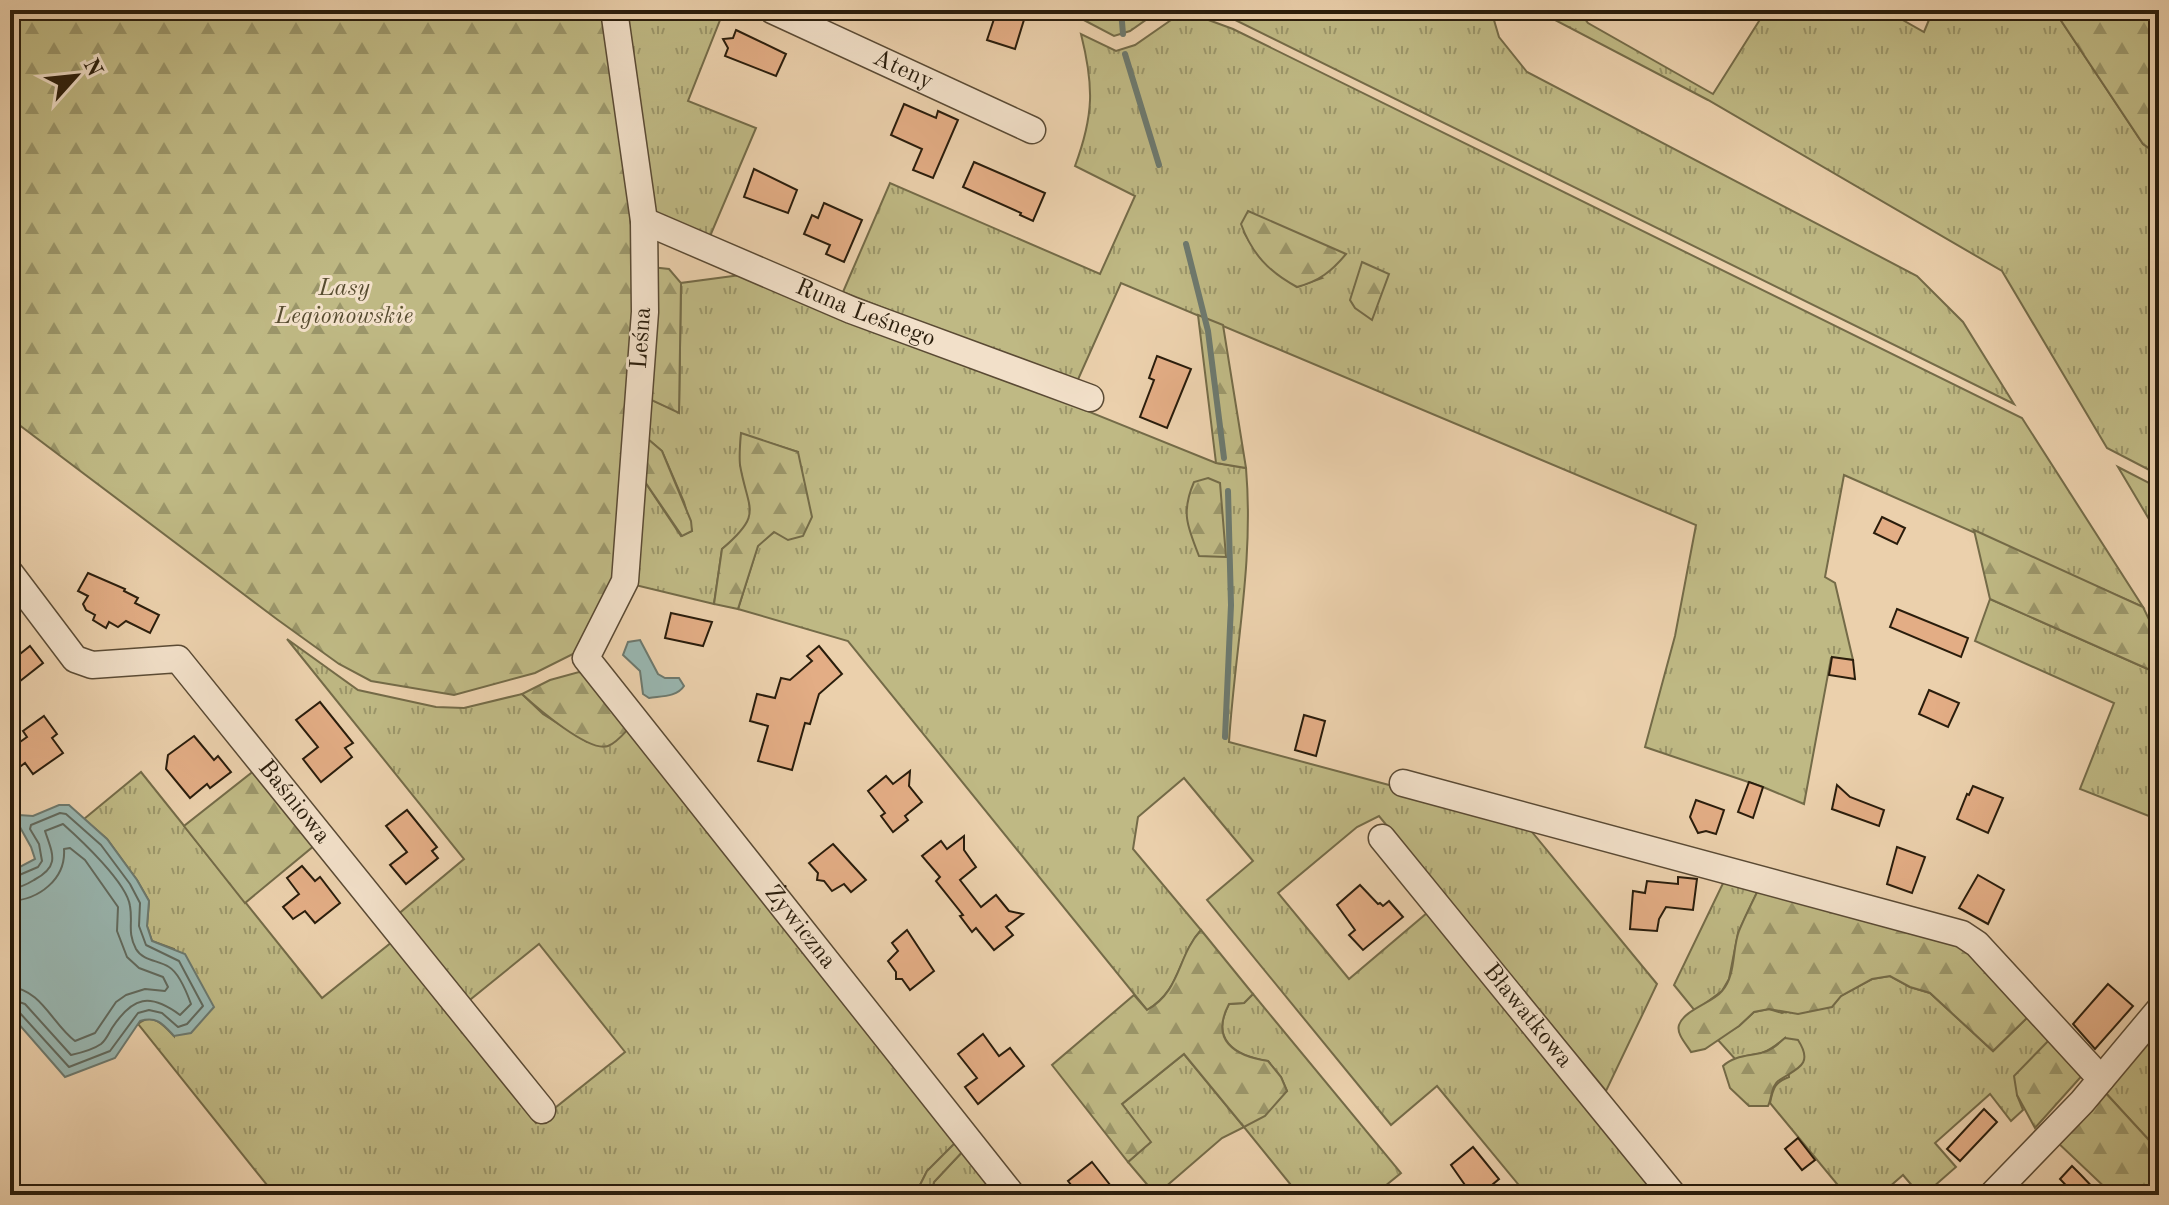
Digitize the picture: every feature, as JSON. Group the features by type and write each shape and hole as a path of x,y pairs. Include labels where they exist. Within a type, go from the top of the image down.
{"street":[{"name":"Leśna","path":"586,658 625,581 645,312 647,249 614,10"},
{"name":"Ateny","path":"772,10 1032,130"},
{"name":"Runa Leśnego","path":"644,221 851,310 1090,398"},
{"name":"Baśniowa","path":"10,573 75,659 92,665 178,659 542,1110"},
{"name":"Żywiczna","path":"586,658 1012,1195"},
{"path":"1403,783 1962,934 1977,944 2101,1079"},
{"name":"Bławatkowa","path":"1382,838 1673,1195"},
{"path":"1992,1195 2082,1102 2159,1010"}],"green space":[{"name":"Lasy Legionowskie","path":"10,10 609,10 642,237 618,579 577,652 535,673 454,695 371,681 339,664 278,620 10,418"},
{"path":"619,10 724,10 688,101 756,128 708,241 650,217"},
{"path":"1079,10 1160,10 1130,31 1114,36 1080,18"},
{"path":"1215,10 1491,10 1499,37 1527,72 1917,276 1963,322 2014,404"},
{"path":"1545,10 1578,10 1588,23 1713,94 1766,10 1885,10 1924,32 1933,10 2054,10 2143,144 2159,155 2159,475 2107,448 2002,271 1708,100 1553,19"},
{"path":"2054,10 2159,10 2159,155 2143,144"},
{"path":"1184,11 1233,29 2022,418 2143,607 1844,475 1825,577 1835,583 1853,660 1831,658 1804,804 1645,747 1675,636 1696,525 1121,283 1076,384 843,292 890,183 1100,274 1135,196 1075,166 1086,131 1090,100 1081,34 1116,51 1135,45","holes":["1245,234 1322,278 1297,287 1251,244"]},
{"path":"1248,211 1346,254 1324,275 1297,287 1270,268 1250,244 1241,224"},
{"path":"1362,262 1389,274 1372,320 1355,308 1350,300"},
{"path":"651,267 669,269 681,283 679,413 645,397"},
{"path":"748,274 1216,463 1246,468 1246,572 1229,742 1523,821 1657,984 1606,1091 1379,816 1357,827 1278,893 1349,979 1427,913 1659,1195 1527,1195 1437,1086 1391,1125 1207,900 1253,861 1184,778 1138,817 1133,849 1201,930 1167,992 1147,1010 848,641 738,609 758,545 774,532 798,452 741,434 740,464 751,517 741,533 722,549 714,604 631,584 639,473 681,536 692,531 684,502 662,451 642,434 645,397 679,412 681,283"},
{"path":"1198,315 1223,325 1246,468 1216,463"},
{"path":"741,433 798,452 812,517 803,536 788,540 774,532 758,546 738,609 714,604 722,549 744,527 750,511 740,465"},
{"path":"642,434 662,451 691,521 692,531 682,536 639,473"},
{"path":"2118,467 2159,488 2159,536"},
{"path":"1208,478 1220,483 1226,557 1199,556 1189,527 1188,502 1194,482"},
{"path":"1974,530 2143,607 2159,640 2159,674 1990,599"},
{"path":"1990,599 2159,674 2159,820 2080,789 2114,703 1975,641"},
{"path":"287,639 358,690 436,707 464,708 522,694 543,714 587,742 632,725 958,1140 927,1171 915,1195 275,1195 138,1024 153,1019 174,1036 174,949 152,941 147,926 149,901 107,839 84,819 141,772 322,998 392,942 536,1123 625,1052 539,944 466,1003 396,916 464,859"},
{"path":"579,672 596,679 632,725 608,746 589,743 576,736 522,694 550,680"},
{"path":"255,770 315,845 245,903 184,826"},
{"path":"1727,875 1760,886 1738,933 1729,979 1722,991 1695,1011 1674,985"},
{"path":"1760,886 1965,942 2033,1012 1993,1051 1930,993 1890,976 1872,979 1841,996 1832,1007 1798,1014 1769,1009 1754,1012 1705,1049 1691,1052 1680,1036 1679,1025 1686,1015 1717,995 1726,985 1739,931"},
{"path":"1201,930 1253,994 1244,1003 1229,1004 1222,1027 1224,1037 1245,1055 1268,1061 1281,1077 1287,1091 1265,1116 1244,1127 1184,1054 1122,1104 1151,1142 1128,1162 1052,1065 1134,995 1147,1010 1158,1002 1173,983 1187,951"},
{"path":"1890,976 1930,993 1993,1051 2033,1012 2054,1035 2017,1095 2023,1110 2011,1121 1990,1094 1935,1143 1956,1167 1924,1195 1920,1195 1903,1175 1880,1195 1846,1195 1770,1103 1775,1086 1789,1077 1785,1038 1765,1052 1736,1060 1717,1039 1739,1026 1754,1012 1769,1009 1782,1013 1840,996 1872,979"},
{"path":"1253,994 1401,1173 1374,1195 1299,1195 1244,1127 1287,1091 1281,1077 1268,1061 1236,1050 1224,1036 1222,1027 1229,1004 1244,1003"},
{"path":"2159,1024 2159,1151 2102,1089"},
{"path":"2054,1035 2087,1070 2035,1128 2017,1095 2014,1076"},
{"path":"1785,1038 1798,1040 1804,1061 1776,1083 1768,1106 1749,1106 1730,1088 1723,1066 1736,1058 1768,1051"},
{"path":"1184,1054 1244,1127 1222,1138 1156,1195 1128,1162 1150,1142 1122,1104"},
{"path":"2102,1089 2159,1151 2159,1195 2113,1195 2056,1141"},
{"path":"958,1140 965,1149 934,1182 931,1195 915,1195 927,1171"},
{"path":"965,1149 1001,1195 931,1195 934,1182"}],"water":[{"path":"640,640 658,674 665,678 679,678 684,686 681,690 649,698 643,694 640,671 623,655 628,642"},
{"path":"59,805 69,805 107,839 149,901 147,926 152,941 185,954 214,1007 191,1033 174,1036 155,1020 140,1021 115,1058 65,1077 10,1014 10,872 35,859 16,820 19,815 33,816"}],"building":[{"path":"997,10 1027,10 1015,49 987,40"},
{"path":"736,30 786,54 776,76 725,56 728,48 723,39 733,38"},
{"path":"904,104 936,118 938,111 958,120 933,178 913,170 922,149 891,135"},
{"path":"974,162 1045,193 1033,221 963,187"},
{"path":"754,169 797,190 788,213 744,197"},
{"path":"824,203 862,220 844,262 826,254 830,245 804,234 812,215 818,218"},
{"path":"1157,356 1191,369 1167,428 1140,417 1154,380 1149,378"},
{"path":"1882,517 1905,528 1897,544 1874,533"},
{"path":"88,573 125,589 138,598 135,603 159,615 150,633 126,621 118,627 109,622 106,628 93,620 95,615 83,604 88,596 78,591"},
{"path":"1897,609 1968,638 1961,657 1890,627"},
{"path":"671,613 712,622 703,646 665,638"},
{"path":"30,646 43,663 10,689 10,662"},
{"path":"819,646 842,674 819,694 810,724 805,723 792,770 758,761 768,726 750,721 757,694 775,698 781,678 790,680 812,661 807,656"},
{"path":"1832,657 1853,660 1855,679 1829,675"},
{"path":"1929,690 1959,703 1948,727 1919,714"},
{"path":"320,702 353,743 345,748 352,757 321,782 303,759 318,747 296,720"},
{"path":"1304,715 1325,721 1316,756 1295,750"},
{"path":"44,716 57,734 52,738 63,753 33,774 25,763 17,769 10,760 10,749 27,737 23,731"},
{"path":"194,736 214,760 218,756 231,772 210,788 207,784 190,798 166,769 168,755"},
{"path":"910,771 909,786 922,802 905,816 908,820 893,832 881,816 885,813 868,791 886,776 893,784"},
{"path":"1749,782 1763,787 1753,818 1738,812"},
{"path":"1837,785 1850,797 1884,810 1879,826 1832,809"},
{"path":"1973,786 2003,798 1988,833 1957,819"},
{"path":"1696,800 1724,810 1716,834 1706,831 1698,833 1690,817"},
{"path":"407,810 437,847 432,851 438,858 406,884 390,865 407,852 386,826"},
{"path":"964,836 964,850 976,867 960,880 981,907 996,895 1009,911 1023,914 1006,927 1013,935 994,950 976,928 972,932 960,916 963,915 936,881 940,877 922,856 941,841 947,849"},
{"path":"833,844 866,880 851,892 844,884 832,891 824,881 817,880 818,873 809,863"},
{"path":"1897,847 1925,857 1912,893 1887,884"},
{"path":"302,866 315,881 320,877 340,903 315,923 305,911 293,919 283,907 299,894 287,878"},
{"path":"1978,875 2004,890 1988,924 1959,908"},
{"path":"1678,877 1697,879 1693,910 1666,907 1657,931 1630,929 1633,891 1645,893 1647,881 1678,884"},
{"path":"1360,885 1378,904 1383,906 1389,901 1403,917 1363,950 1349,935 1355,930 1337,905"},
{"path":"907,930 934,971 910,990 902,979 896,979 896,972 888,961 898,951 892,943"},
{"path":"2108,984 2133,1006 2095,1049 2073,1024"},
{"path":"983,1034 999,1056 1010,1048 1024,1066 978,1104 965,1087 977,1078 958,1054"},
{"path":"1984,1109 1997,1122 1960,1161 1947,1149"},
{"path":"1798,1138 1815,1160 1802,1170 1785,1149"},
{"path":"1473,1147 1499,1179 1480,1195 1472,1195 1451,1165"},
{"path":"1092,1162 1118,1195 1079,1195 1068,1181"},
{"path":"2072,1166 2100,1195 2075,1195 2060,1179"}],"waterway":[{"path":"1121,10 1123,34"},
{"path":"1125,54 1159,165"},
{"path":"1186,244 1208,331 1224,458"},
{"path":"1225,737 1231,605 1228,491"}]}
